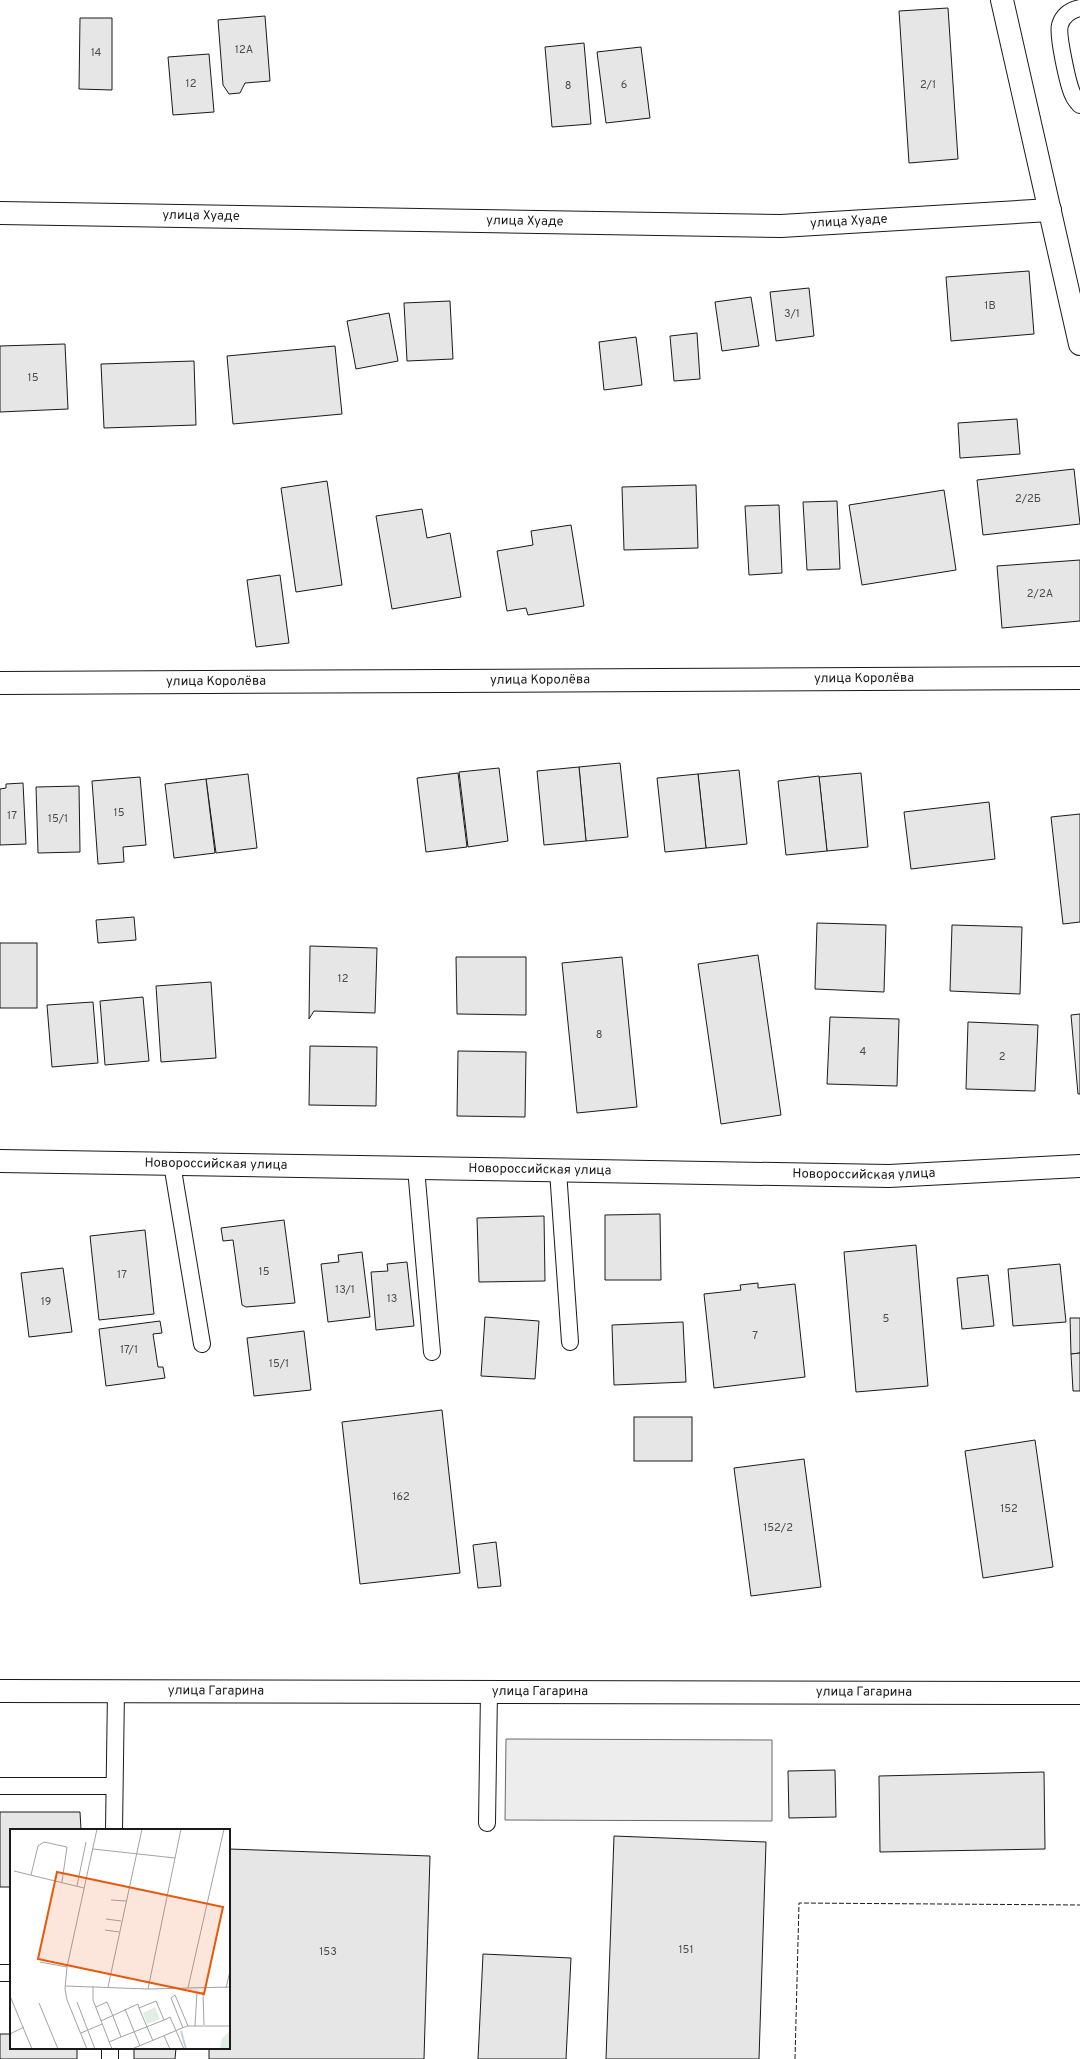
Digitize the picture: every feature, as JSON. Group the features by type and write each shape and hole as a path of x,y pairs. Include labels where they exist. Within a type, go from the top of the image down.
{"street":[{"path":"1002,0 1080,344"},
{"name":"улица Хуаде","path":"0,213 780,226 1050,210"},
{"name":"улица Королёва","path":"0,683 1080,678"},
{"name":"Новороссийская улица","path":"0,1161 889,1176 1080,1166"},
{"name":"улица Гагарина","path":"0,1691 1080,1693"}],"lane":[{"path":"1080,8 1070,11 1064,17 1059,25 1059,36 1072,94 1080,105"},
{"path":"172,1164 202,1344"},
{"path":"416,1168 432,1352"},
{"path":"558,1171 570,1342"},
{"path":"114,1829 116,1691"},
{"path":"487,1823 489,1692"},
{"path":"0,1786 114,1786"}],"shaded area":[{"path":"506,1739 772,1740 772,1821 505,1820"}],"building":[{"path":"948,8 958,159 909,163 899,11"},
{"path":"265,16 270,81 245,83 240,93 229,94 223,85 218,20"},
{"path":"80,18 112,18 112,90 79,89"},
{"path":"584,43 591,124 552,127 545,47"},
{"path":"641,47 650,118 606,123 597,52"},
{"path":"209,54 214,112 173,115 168,57"},
{"path":"1029,271 1034,334 951,341 946,277"},
{"path":"809,288 814,336 776,341 770,292"},
{"path":"751,297 759,346 722,351 715,302"},
{"path":"450,301 453,359 407,361 404,303"},
{"path":"389,313 398,361 356,369 347,321"},
{"path":"697,333 700,379 674,381 670,336"},
{"path":"636,337 642,385 604,390 599,342"},
{"path":"65,344 68,409 0,412 0,346"},
{"path":"335,346 342,414 233,424 227,356"},
{"path":"194,361 196,425 104,428 101,364"},
{"path":"1017,419 1020,454 960,458 958,423"},
{"path":"1074,469 1080,524 983,535 977,480"},
{"path":"327,481 342,585 296,592 281,488"},
{"path":"696,485 698,548 624,550 622,487"},
{"path":"944,490 956,570 862,585 849,505"},
{"path":"837,501 840,569 807,570 803,502"},
{"path":"779,505 782,573 749,575 745,506"},
{"path":"422,509 427,538 450,533 461,597 392,609 376,516"},
{"path":"571,525 584,606 528,615 526,608 507,611 497,551 533,545 531,531"},
{"path":"1080,560 1080,621 1002,628 997,566"},
{"path":"280,575 289,643 256,647 247,580"},
{"path":"620,763 628,837 586,841 579,767"},
{"path":"579,767 586,841 544,845 537,771"},
{"path":"499,768 508,841 468,847 459,772"},
{"path":"739,770 747,844 706,848 698,774"},
{"path":"458,773 467,847 426,852 417,778"},
{"path":"861,773 868,847 827,851 819,777"},
{"path":"248,774 257,848 216,853 206,779"},
{"path":"698,774 706,848 665,852 657,778"},
{"path":"819,776 827,851 786,855 778,781"},
{"path":"140,777 146,845 123,847 124,862 98,864 92,781"},
{"path":"206,779 215,853 174,858 165,784"},
{"path":"23,783 26,844 0,845 0,789 6,788 6,784"},
{"path":"79,786 80,852 38,853 36,787"},
{"path":"989,802 995,859 911,869 904,812"},
{"path":"1080,814 1080,922 1063,924 1051,817"},
{"path":"134,917 136,940 98,943 96,920"},
{"path":"817,923 886,925 884,992 815,989"},
{"path":"952,925 1022,927 1020,994 950,991"},
{"path":"0,943 37,943 37,1008 0,1008"},
{"path":"310,946 377,948 375,1013 314,1011 309,1019"},
{"path":"758,955 781,1115 721,1124 698,964"},
{"path":"456,957 526,957 526,1015 457,1014"},
{"path":"622,957 637,1107 577,1113 562,963"},
{"path":"211,982 216,1058 161,1062 156,986"},
{"path":"143,997 149,1061 105,1065 100,1001"},
{"path":"93,1002 98,1063 52,1067 47,1005"},
{"path":"1080,1014 1080,1094 1078,1094 1071,1015"},
{"path":"830,1017 899,1019 897,1086 827,1084"},
{"path":"968,1022 1038,1025 1035,1091 966,1089"},
{"path":"310,1046 377,1047 376,1106 309,1105"},
{"path":"458,1051 526,1052 525,1117 457,1116"},
{"path":"660,1214 661,1280 605,1280 605,1215"},
{"path":"544,1216 545,1281 479,1282 477,1218"},
{"path":"284,1220 295,1303 246,1307 242,1305 233,1240 223,1241 221,1228"},
{"path":"145,1230 154,1314 99,1320 90,1236"},
{"path":"916,1245 928,1386 856,1392 844,1252"},
{"path":"362,1252 370,1317 328,1322 321,1264 339,1262 338,1255"},
{"path":"407,1262 414,1326 376,1330 371,1272 388,1271 387,1264"},
{"path":"1060,1264 1066,1322 1013,1326 1008,1269"},
{"path":"63,1268 72,1332 29,1337 21,1273"},
{"path":"988,1275 994,1326 962,1329 957,1278"},
{"path":"758,1283 758,1288 795,1284 805,1377 714,1388 704,1294 741,1290 740,1285"},
{"path":"485,1317 539,1321 535,1379 481,1376"},
{"path":"1070,1318 1080,1318 1080,1353 1071,1354"},
{"path":"160,1321 162,1333 153,1334 158,1367 163,1367 165,1378 106,1386 99,1329"},
{"path":"683,1322 686,1382 614,1385 612,1325"},
{"path":"304,1331 311,1390 254,1396 247,1338"},
{"path":"1080,1353 1080,1391 1073,1391 1071,1354"},
{"path":"442,1410 460,1573 360,1584 342,1422"},
{"path":"634,1417 692,1417 692,1461 634,1461"},
{"path":"1035,1440 1053,1567 983,1578 965,1451"},
{"path":"804,1459 821,1587 751,1596 734,1468"},
{"path":"496,1542 501,1586 478,1588 473,1545"},
{"path":"835,1770 836,1817 789,1818 788,1771"},
{"path":"1044,1772 1045,1849 880,1852 879,1776"},
{"path":"0,1812 80,1812 81,1829 10,1829 10,1887 0,1887"},
{"path":"614,1836 766,1842 759,2059 606,2059"},
{"path":"230,1849 430,1856 424,2059 209,2059 209,2049 230,2049"},
{"path":"483,1954 571,1958 566,2059 478,2059"},
{"path":"0,2034 10,2034 10,2049 77,2049 77,2059 0,2059"},
{"path":"134,2049 176,2049 175,2059 134,2059"}],"fence":[{"path":"795,2059 799,1903 1080,1905"}]}
